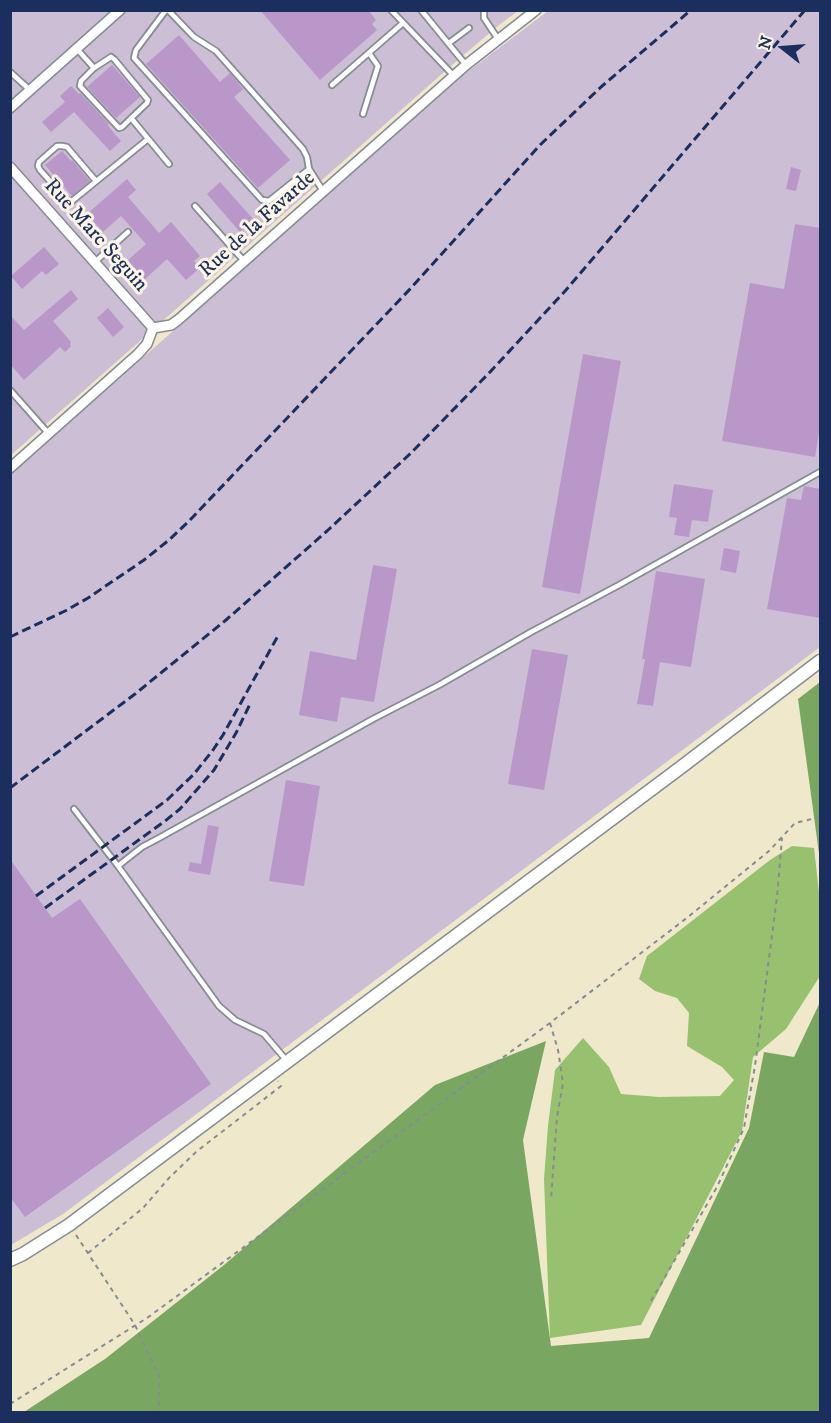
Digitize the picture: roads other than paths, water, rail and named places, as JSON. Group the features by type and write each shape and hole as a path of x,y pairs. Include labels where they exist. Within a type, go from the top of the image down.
{"street":[{"path":"10,108 120,10"},
{"name":"Rue de la Favarde","path":"153,328 171,325 178,320 466,64 536,10"},
{"name":"Rue Marc Seguin","path":"10,167 153,328"},
{"path":"10,468 138,354 147,344 153,328"},
{"path":"10,1260 69,1225 820,662"}],"lane":[{"path":"309,169 269,201 262,200 174,103 134,58 136,50 167,10 194,38 216,51 303,149 309,169 323,191"},
{"path":"391,10 454,76"},
{"path":"421,10 466,64"},
{"path":"484,10 484,18 498,39"},
{"path":"332,85 403,23"},
{"path":"449,43 469,28"},
{"path":"77,48 94,68"},
{"path":"363,114 378,71 378,66 369,53"},
{"path":"111,57 148,99 147,103 122,127 118,128 80,86 81,81 94,68 111,57"},
{"path":"10,72 30,90"},
{"path":"131,118 169,164"},
{"path":"96,181 67,147 57,146 39,162 38,166 70,202 72,201 148,139"},
{"path":"195,206 244,261"},
{"path":"95,262 128,232"},
{"path":"10,390 49,434"},
{"path":"118,866 159,837 439,685 820,472"},
{"path":"74,809 219,1006 235,1020 264,1034 287,1062"}],"railway":[{"path":"10,637 88,598 169,540 411,288 540,145 601,87 691,10"},
{"path":"10,788 135,694 226,620 411,453 566,290 805,10"},
{"path":"36,896 167,800 194,774 223,735 279,634"},
{"path":"45,908 180,809 214,770 251,702"}]}
